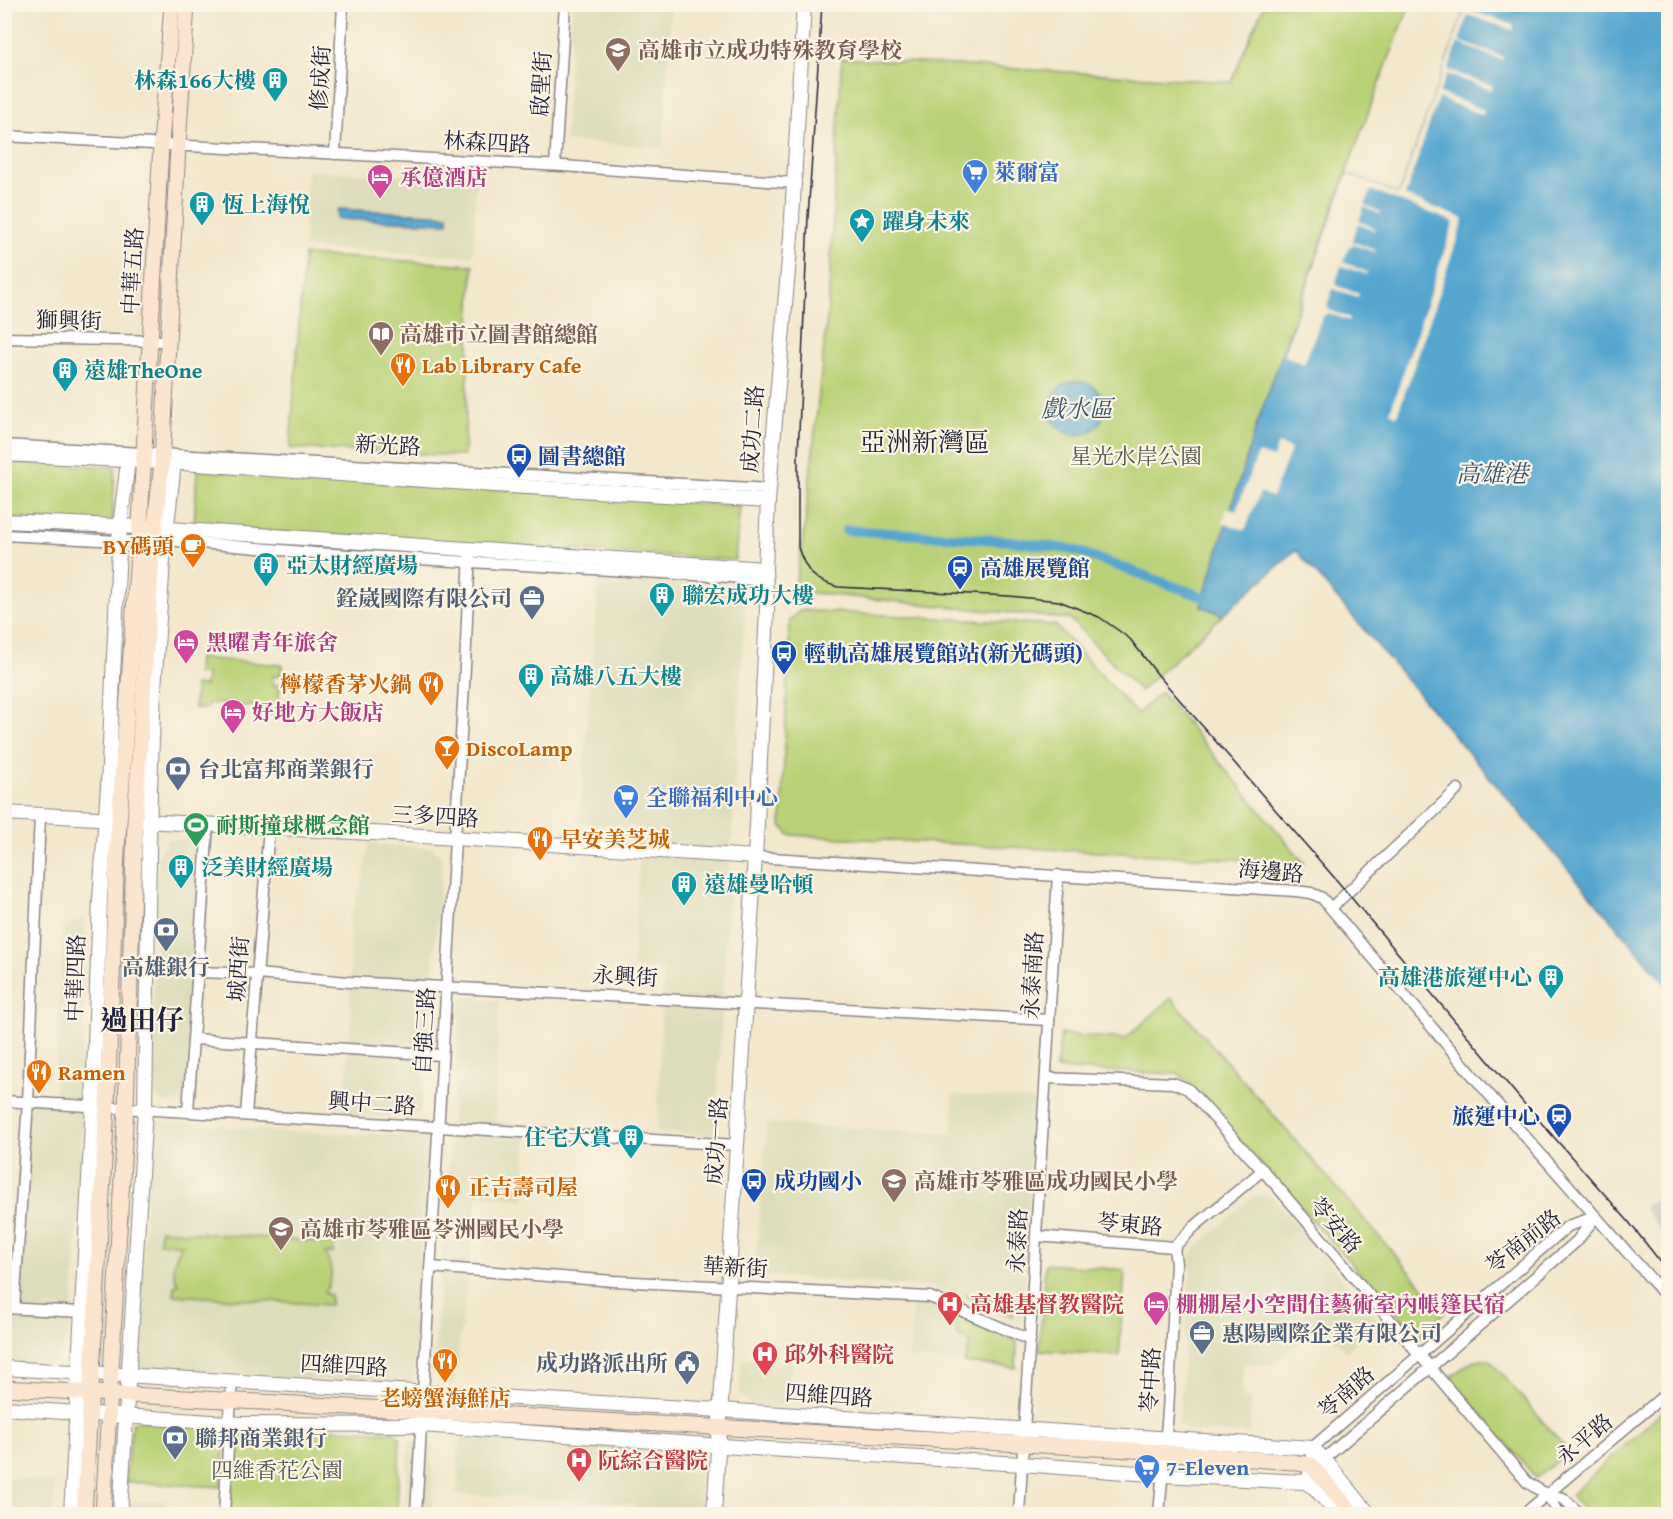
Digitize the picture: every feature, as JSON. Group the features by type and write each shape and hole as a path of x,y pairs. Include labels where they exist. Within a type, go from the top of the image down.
{"main road":[{"name":"中華五路","path":"153,534 138,459 150,341 172,4"},
{"name":"中華五路","path":"153,534 166,460 168,341 187,4"},
{"name":"中華四路","path":"84,1515 83,1413 100,1106 153,534"},
{"name":"中華四路","path":"103,1515 126,1107 128,820"},
{"name":"四維四路","path":"4,1388 230,1400 422,1418 1024,1438 1165,1445 1317,1462"},
{"path":"1317,1462 1353,1515"}],"street":[{"name":"修成街","path":"335,154 343,4"},
{"name":"啟聖街","path":"555,165 565,4"},
{"name":"成功二路","path":"754,857 766,609 768,495 794,183 804,4"},
{"path":"4,136 161,145"},
{"name":"林森四路","path":"161,145 555,165 794,183"},
{"name":"獅興街","path":"4,338 168,341"},
{"name":"新光路","path":"4,445 138,459"},
{"name":"新光路","path":"4,454 166,460 483,484 768,495"},
{"name":"中華四路","path":"120,1515 145,1108 128,820 120,541 120,526 138,459"},
{"path":"4,521 120,526 153,534 765,576"},
{"path":"4,534 120,541 153,534"},
{"name":"自強三路","path":"416,1515 465,668 469,555"},
{"path":"1332,907 1458,789"},
{"name":"三多四路","path":"4,813 754,857"},
{"path":"40,815 28,1102 9,1308 82,1312"},
{"path":"188,1111 208,824"},
{"name":"城西街","path":"246,1115 269,827"},
{"name":"海邊路","path":"754,857 1296,891 1311,893 1322,898 1509,1118 1664,1294 1668,1304"},
{"name":"成功一路","path":"720,1427 754,857"},
{"name":"永泰南路","path":"1046,1078 1058,875"},
{"name":"永興街","path":"198,972 1049,1020"},
{"path":"193,1039 442,1054"},
{"name":"苓安路","path":"1046,1078 1173,1083 1188,1089 1263,1170 1527,1482 1547,1496 1560,1515"},
{"name":"永泰路","path":"1019,1515 1046,1078"},
{"name":"興中二路","path":"4,1101 737,1145"},
{"name":"中華四路","path":"86,1372 82,1312 100,1106"},
{"name":"苓東路","path":"1036,1236 1174,1247 1195,1226 1263,1170"},
{"name":"苓南前路","path":"1418,1354 1568,1226 1595,1217"},
{"name":"苓南前路","path":"1430,1367 1577,1241 1595,1217"},
{"name":"苓中路","path":"1159,1515 1176,1264 1174,1247"},
{"name":"華新街","path":"430,1267 614,1281 930,1297 1030,1340"},
{"name":"苓南路","path":"1312,1448 1418,1354"},
{"name":"苓南路","path":"1305,1482 1317,1462 1430,1367"},
{"name":"四維四路","path":"4,1368 720,1410 1024,1438"},
{"path":"224,1515 232,1381"},
{"name":"永平路","path":"1524,1515 1668,1392"},
{"name":"四維四路","path":"4,1408 228,1423 422,1418 718,1446 1305,1482"},
{"name":"中華四路","path":"71,1515 83,1413"},
{"path":"714,1515 720,1427"},
{"name":"四維四路","path":"1165,1445 1312,1448"},
{"path":"1312,1448 1317,1462 1369,1515"},
{"path":"1305,1482 1315,1488 1337,1515"},
{"name":"苓安路","path":"1547,1496 1563,1498 1580,1515"}],"shaded area":[{"name":"高雄市立成功特殊教育學校","path":"572,5 671,5 663,147 565,141"},
{"path":"307,171 476,178 473,256 304,248"},
{"path":"599,578 693,584 733,590 745,605 715,1136 657,1132 663,970 633,968 641,827 579,823"},
{"path":"204,839 185,1102 163,1103 151,1091 157,857 168,840"},
{"path":"369,844 432,848 441,857 421,1110 412,1117 344,1116 351,1016 350,916 363,879"},
{"path":"86,917 80,1189 71,1332 58,1357 44,1367 5,1363 4,1309 10,1309 22,1093 54,1095 63,928"},
{"path":"461,996 499,1001 495,1122 527,1125 524,1200 478,1195 454,1387 439,1381 433,1373"},
{"name":"高雄市苓雅區成功國民小學","path":"953,1094 1034,1100 1022,1326 929,1287 754,1275 767,1123 952,1134"},
{"name":"高雄市苓雅區苓洲國民小學","path":"152,1120 283,1132 427,1136 413,1385 134,1369"},
{"path":"1668,1186 1668,1240 1644,1208"},
{"path":"1254,1195 1270,1195 1379,1321 1346,1352 1322,1324 1271,1366 1243,1363 1242,1397 1251,1399 1249,1434 1188,1431 1179,1422 1192,1252"},
{"name":"高雄基督教醫院","path":"927,1301 957,1312 1017,1341 1016,1368 909,1358 913,1302"},
{"name":"邱外科醫院","path":"741,1358 791,1361 788,1408 751,1406 740,1393"},
{"name":"阮綜合醫院","path":"459,1437 639,1440 643,1468 700,1472 699,1514 634,1514 634,1504 457,1494"},
{"path":"409,1441 433,1443 432,1514 403,1514"},
{"path":"7,1477 55,1483 53,1514 5,1514"},
{"path":"127,1501 166,1501 165,1514 126,1514"}],"green space":[{"name":"星光水岸公園","path":"1264,5 1410,5 1326,228 1201,606 1223,615 1140,691 1070,619 794,591 805,526 828,307 842,58 1231,82"},
{"path":"304,255 473,265 464,456 290,448"},
{"path":"4,462 115,467 112,525 5,518"},
{"path":"197,470 740,506 735,560 194,527"},
{"path":"800,610 1055,625 1137,714 1161,692 1304,863 790,835 781,826 790,620"},
{"path":"198,658 282,665 281,676 273,676 273,685 280,685 278,714 269,714 265,707 209,703 205,709 194,708 195,685 205,686 206,674 197,674"},
{"path":"1171,998 1445,1312 1419,1338 1180,1074 1056,1069 1061,1034 1125,1039"},
{"path":"160,1230 333,1243 333,1253 325,1253 331,1273 330,1283 324,1293 330,1295 330,1305 174,1295 175,1285 179,1284 173,1269 182,1245 159,1242"},
{"path":"1045,1264 1125,1270 1119,1356 1039,1350"},
{"path":"965,1295 1014,1298 1013,1316"},
{"path":"957,1312 1017,1341 1016,1368 964,1363 971,1343 957,1335 955,1314"},
{"path":"1474,1360 1490,1360 1569,1452 1536,1478 1450,1377"},
{"path":"1668,1406 1668,1500 1664,1514 1588,1514 1571,1495"},
{"path":"139,1421 226,1427 221,1487 125,1482 132,1423"},
{"name":"四維香花公園","path":"239,1424 394,1432 400,1437 397,1514 230,1514 236,1429"}],"water":[{"name":"高雄港","path":"1446,5 1668,5 1668,987 1296,550 1223,615 1201,606 1256,426 1347,174 1399,194 1464,12"},
{"path":"338,209 448,215 448,223 337,219"},
{"name":"戲水區","path":"1072,381 1082,381 1092,385 1100,393 1104,408 1100,423 1092,431 1082,435 1072,435 1062,431 1054,423 1050,413 1050,403 1054,393 1062,385"}],"pier":[{"path":"1446,5 1455,5 1513,25 1513,30 1468,15 1459,41 1503,57 1502,60 1458,43 1448,70 1492,86 1492,90 1447,74 1439,93 1484,110 1483,115 1438,98 1405,196 1464,219 1397,416 1390,412 1454,222 1371,190 1365,205 1381,212 1380,214 1364,207 1359,221 1375,228 1373,230 1358,224 1352,239 1375,252 1354,245 1350,246 1343,262 1367,272 1366,274 1341,266 1336,282 1338,286 1359,294 1358,297 1333,289 1327,305 1329,310 1350,318 1349,321 1328,313 1322,317 1304,364 1283,355 1347,174 1399,194 1464,12"},
{"path":"1278,444 1291,449 1272,497 1260,492 1245,530 1223,523 1227,508 1236,511 1258,453 1273,458"}],"waterway":[{"path":"846,530 1011,541 1074,550 1203,597"}],"tram line":[{"path":"822,4 808,217 798,456 798,547 804,563 816,578 838,587 1009,596 1059,601 1099,617 1130,639 1158,675 1339,883 1522,1101 1628,1221 1659,1260 1668,1276"}],"place":[{"name":"高雄市立成功特殊教育學校","path":"618,73"},
{"name":"林森166大樓","path":"275,103"},
{"name":"萊爾富","path":"975,195"},
{"name":"承億酒店","path":"380,200"},
{"name":"恆上海悅","path":"202,227"},
{"name":"躍身未來","path":"862,244"},
{"name":"高雄市立圖書館總館","path":"381,357"},
{"name":"Lab Library Cafe","path":"403,388"},
{"name":"遠雄TheOne","path":"65,393"},
{"name":"圖書總館","path":"519,479"},
{"name":"BY碼頭","path":"193,569"},
{"name":"亞太財經廣場","path":"266,588"},
{"name":"高雄展覽館","path":"960,591"},
{"name":"聯宏成功大樓","path":"662,618"},
{"name":"銓崴國際有限公司","path":"532,621"},
{"name":"黑曜青年旅舍","path":"186,665"},
{"name":"輕軌高雄展覽館站(新光碼頭)","path":"784,676"},
{"name":"高雄八五大樓","path":"531,699"},
{"name":"檸檬香茅火鍋","path":"431,707"},
{"name":"好地方大飯店","path":"233,735"},
{"name":"DiscoLamp","path":"447,771"},
{"name":"台北富邦商業銀行","path":"178,792"},
{"name":"全聯福利中心","path":"626,820"},
{"name":"耐斯撞球概念館","path":"196,848"},
{"name":"早安美芝城","path":"540,862"},
{"name":"泛美財經廣場","path":"181,890"},
{"name":"遠雄曼哈頓","path":"684,907"},
{"name":"高雄銀行","path":"166,953"},
{"name":"高雄港旅運中心","path":"1551,1000"},
{"name":"Ramen","path":"39,1095"},
{"name":"旅運中心","path":"1559,1139"},
{"name":"住宅大賞","path":"631,1160"},
{"name":"成功國小","path":"754,1204"},
{"name":"高雄市苓雅區成功國民小學","path":"894,1204"},
{"name":"正吉壽司屋","path":"448,1210"},
{"name":"高雄市苓雅區苓洲國民小學","path":"281,1252"},
{"name":"高雄基督教醫院","path":"950,1327"},
{"name":"棚棚屋小空間住藝術室內帳篷民宿","path":"1156,1327"},
{"name":"惠陽國際企業有限公司","path":"1202,1356"},
{"name":"邱外科醫院","path":"765,1377"},
{"name":"老螃蟹海鮮店","path":"445,1384"},
{"name":"成功路派出所","path":"687,1386"},
{"name":"聯邦商業銀行","path":"175,1461"},
{"name":"阮綜合醫院","path":"579,1483"},
{"name":"7-Eleven","path":"1147,1490"}],"district":[{"name":"亞洲新灣區","path":"925,441"},
{"name":"過田仔","path":"142,1019"}]}
